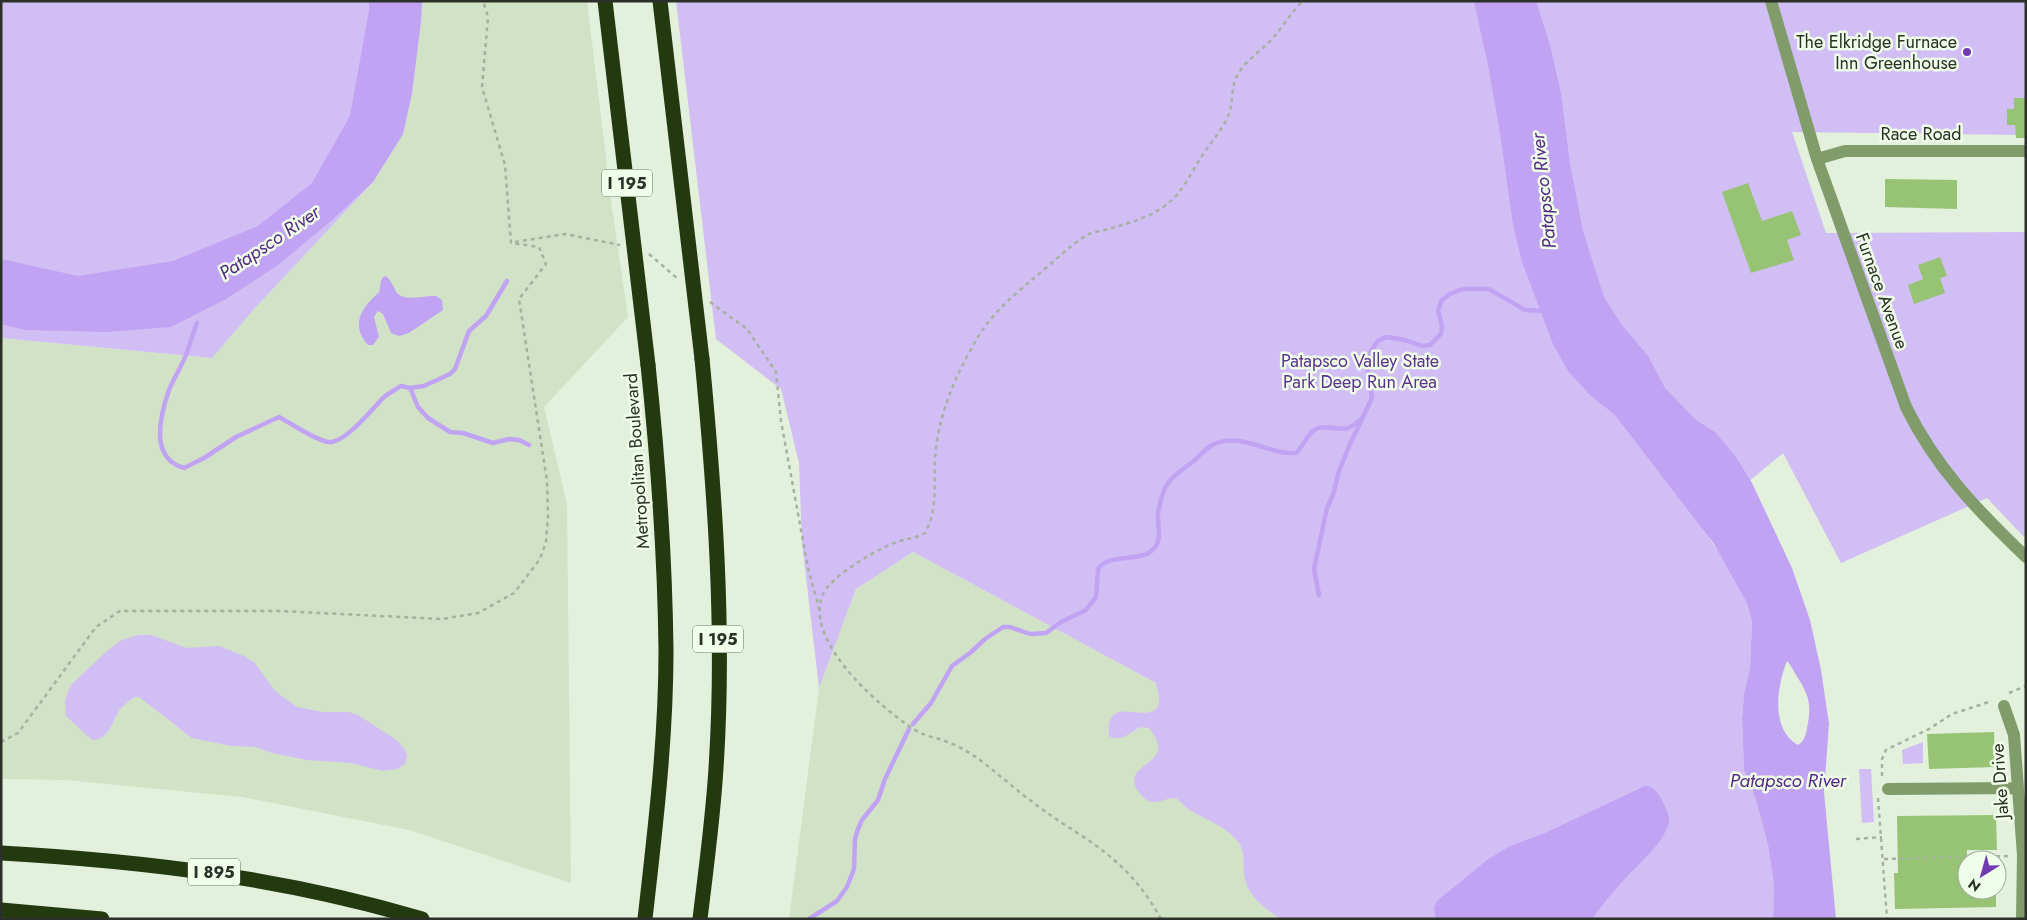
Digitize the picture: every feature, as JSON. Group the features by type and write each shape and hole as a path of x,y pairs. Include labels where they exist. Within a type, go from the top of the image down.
{"highway":[{"name":"Metropolitan Boulevard","path":"605,1 648,365 662,536 666,652 662,758 645,919"},
{"name":"I 195","path":"660,1 702,359 716,537 719,661 716,767 700,919"},
{"name":"I 895","path":"1,852 109,860 230,875 290,885 422,919"},
{"path":"1,910 102,919"}],"street":[{"name":"Furnace Avenue","path":"1771,1 1817,159 1896,383 1918,430 1954,483 1987,519 2026,556"},
{"name":"Race Road","path":"1817,159 1845,151 2026,151"},
{"name":"Jake Drive","path":"2004,706 2014,735 2024,855 2022,919"},
{"path":"1888,789 2018,788"}],"path":[{"path":"1,742 18,733 96,627 120,611 280,611 442,619 478,613 514,593 540,559 547,533 547,481 520,299 546,264 538,247 511,243 505,165 482,87 488,17 483,1"},
{"path":"1161,919 1144,892 1114,860 1100,849 1047,813 980,760 946,741 928,737 915,730 869,695 836,655 826,635 821,605 823,595 829,585 838,578 886,547 926,533 932,522 935,505 936,450 948,396 971,348 986,323 1008,299 1076,242 1091,234 1141,220 1174,198 1222,127 1229,112 1234,82 1238,73 1271,41 1303,1"},
{"path":"1856,839 1882,837"},
{"path":"1884,858 2024,855"}],"shaded area":[{"path":"422,1 587,1 612,208 628,317 544,407 567,504 571,883 409,830 242,797 66,780 1,779 1,338 212,358 256,307 373,182 403,134 412,93"},
{"path":"913,552 1241,729 1325,919 789,919 819,688 856,589"}],"green space":[{"path":"1,1 422,1 412,93 403,134 373,182 256,307 212,358 1,338"},
{"name":"Patapsco Valley State Park Deep Run Area","path":"676,1 2026,1 2026,135 1792,132 1826,233 2026,232 2026,539 1987,498 1841,563 1783,453 1699,523 1730,569 1747,603 1752,622 1750,668 1744,693 1742,719 1744,770 1755,797 1768,845 1774,885 1773,919 1281,919 1263,906 1248,888 1245,881 1242,850 1234,837 1221,827 1187,808 1176,798 1155,802 1147,800 1134,784 1134,778 1137,773 1156,755 1158,750 1157,741 1149,728 1140,727 1121,738 1113,738 1109,736 1109,723 1113,715 1120,712 1146,713 1153,711 1159,703 1156,683 913,552 856,589 819,688 802,543 799,463 781,389 716,339"},
{"path":"138,635 151,635 187,648 219,646 244,656 255,663 275,691 297,707 323,712 349,712 358,715 398,741 407,756 405,764 397,769 383,771 351,763 307,760 272,753 255,747 231,746 192,738 139,697 134,697 121,708 103,737 92,740 66,716 65,700 71,685 108,650 122,640"},
{"path":"1923,742 1923,763 1903,764 1902,750"},
{"path":"1859,769 1871,769 1874,822 1862,823"}],"water":[{"name":"Patapsco River","path":"369,1 422,1 412,93 403,134 373,182 331,221 278,265 226,299 171,327 106,332 25,330 1,324 1,259 78,276 173,261 258,226 312,183 350,116"},
{"name":"Patapsco River","path":"1474,1 1536,1 1550,45 1561,94 1570,164 1583,231 1604,297 1621,324 1648,356 1665,388 1696,420 1715,432 1736,457 1752,483 1792,568 1810,620 1821,670 1829,724 1824,792 1836,919 1773,919 1774,885 1768,845 1755,797 1744,770 1742,719 1744,693 1750,668 1752,622 1747,603 1714,544 1615,415 1590,395 1568,371 1553,344 1522,262 1513,225 1489,70","holes":["1787,661 1807,694 1809,706 1806,733 1798,745 1789,738 1783,729 1778,706 1783,671"]},
{"path":"386,276 401,296 410,298 436,296 442,300 443,310 409,333 399,336 391,333 383,314 378,311 374,317 379,337 373,345 368,345 359,328 360,316 366,305 379,292 382,279"},
{"path":"1645,786 1657,792 1662,800 1669,816 1666,830 1650,853 1615,889 1592,919 1436,919 1434,908 1437,901 1487,860 1510,846 1545,833"}],"building":[{"path":"2014,98 2026,98 2026,138 2016,138 2015,125 2007,125 2007,109 2014,109"},
{"path":"1885,179 1957,180 1957,209 1885,207"},
{"path":"1748,183 1762,221 1792,211 1801,235 1787,240 1794,260 1751,273 1722,192"},
{"path":"1940,257 1947,276 1940,278 1945,293 1914,304 1908,285 1923,279 1918,265"},
{"path":"1994,732 1995,767 1929,769 1927,734"},
{"path":"1996,815 1997,850 1957,850 1957,900 1996,900 1996,907 1895,909 1894,873 1898,873 1897,816"}],"waterway":[{"path":"197,323 186,355 169,390 161,423 160,435 166,455 173,463 184,468 204,458 236,437 279,417 323,441 335,441 342,438 358,425 384,397 401,386 410,388 424,386 450,374 455,369 469,331 486,316 507,281"},
{"path":"1319,595 1314,569 1327,508 1350,444 1372,398 1367,365 1369,354 1378,341 1386,337 1405,340 1422,346 1430,345 1441,334 1442,326 1438,310 1442,300 1450,294 1463,289 1489,289 1525,310 1545,311"},
{"path":"410,388 418,407 428,418 450,432 463,433 493,443 509,439 519,440 529,445"},
{"path":"913,724 931,703 952,666 985,639 1003,627 1010,627 1030,634 1046,633 1061,622 1086,610 1096,597 1098,569 1103,564 1110,560 1136,557 1151,552 1158,542 1158,513 1166,486 1177,474 1211,446 1225,441 1236,441 1276,451 1296,453 1316,429 1324,427 1348,428 1362,419"},
{"path":"809,919 837,901 847,887 854,869 855,839 858,829 862,820 878,800 885,779 909,729"}],"place":[{"name":"The Elkridge Furnace Inn Greenhouse","path":"1967,52"}]}
